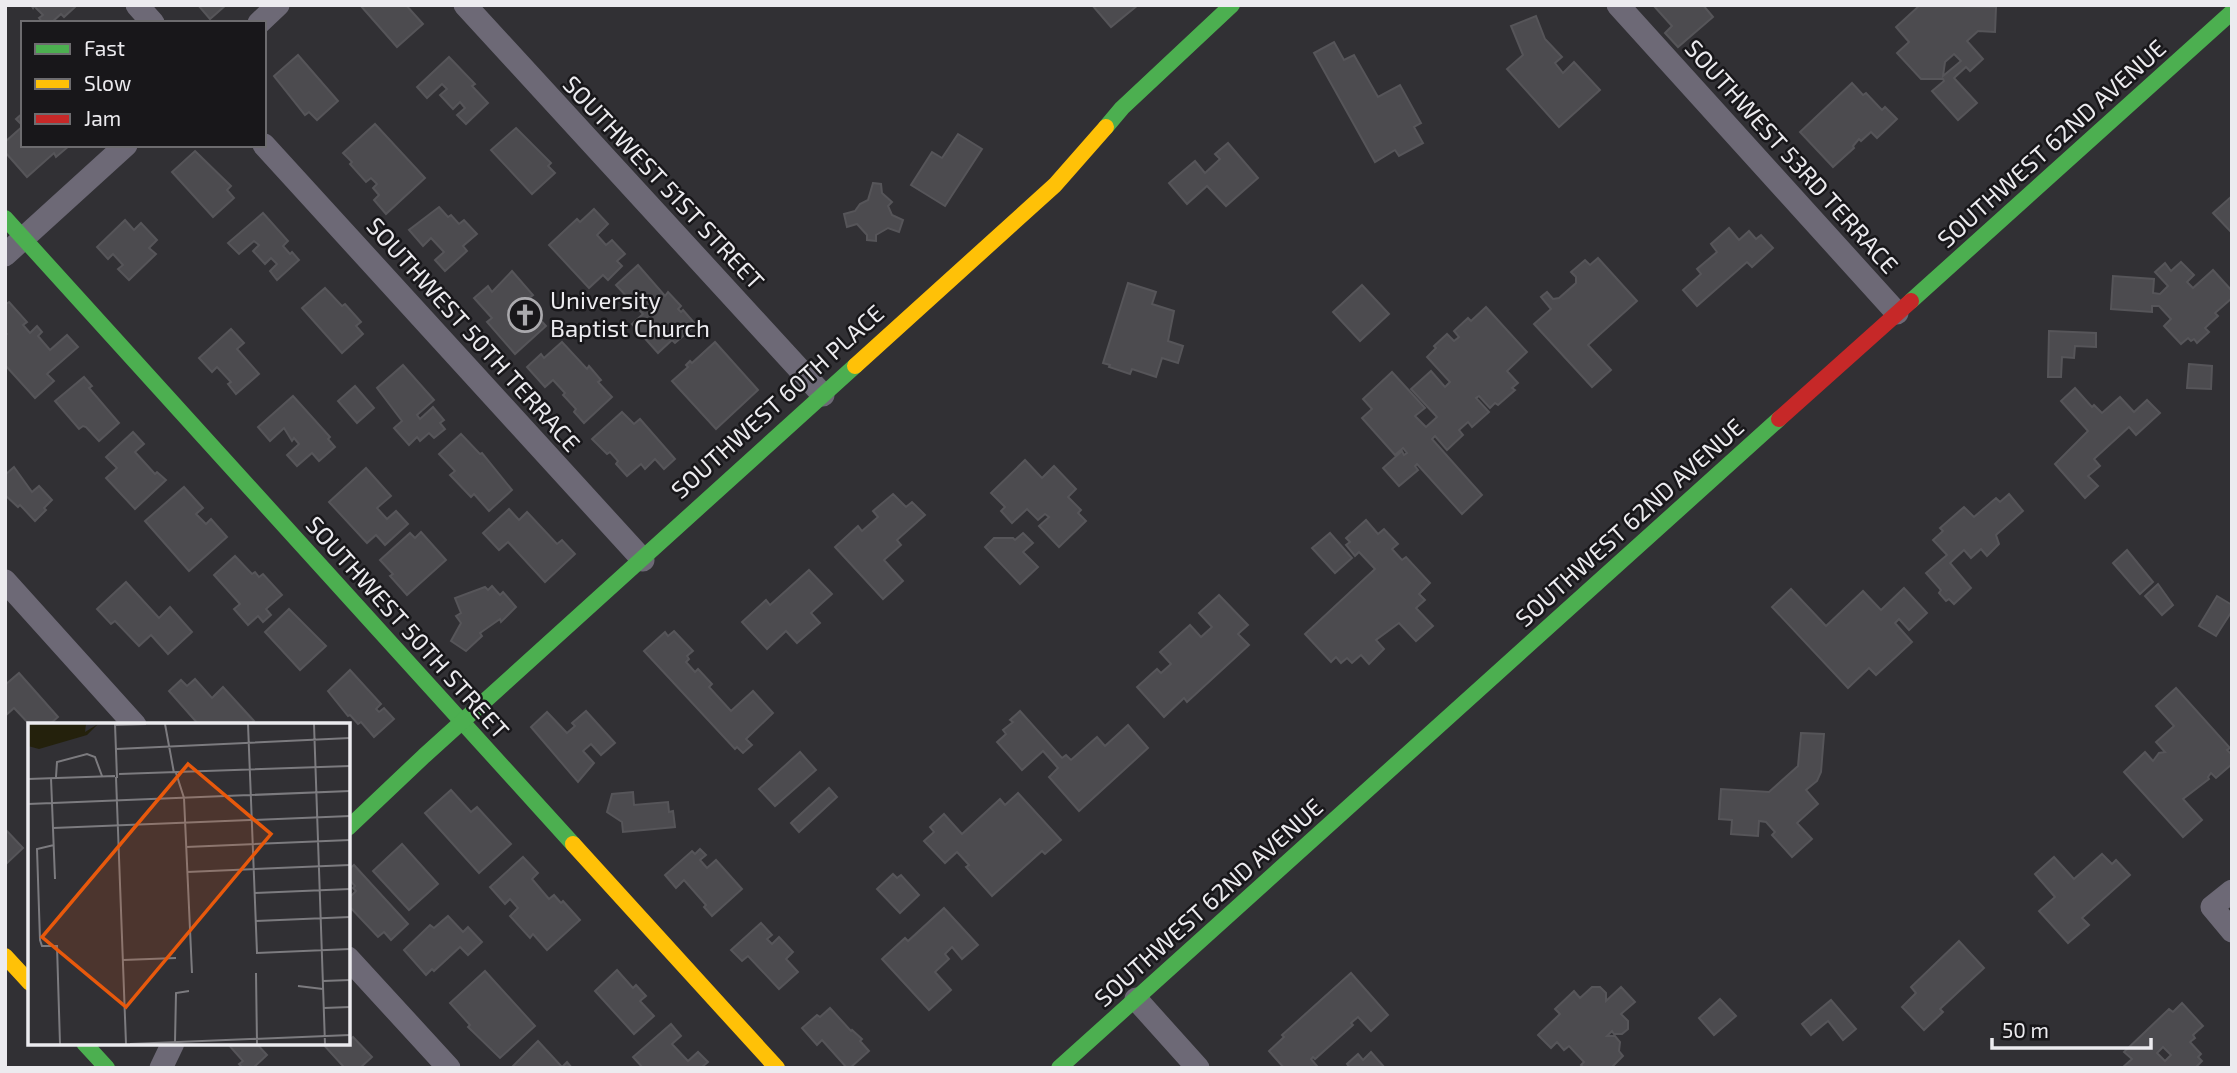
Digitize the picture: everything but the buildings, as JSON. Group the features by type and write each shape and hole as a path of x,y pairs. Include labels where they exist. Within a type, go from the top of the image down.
{"street":[{"path":"137,5 151,21"},
{"path":"261,21 278,5"},
{"name":"SOUTHWEST 51ST STREET","path":"465,5 823,396"},
{"name":"SOUTHWEST 60TH PLACE","path":"350,826 1055,185 1122,108 1233,5"},
{"name":"SOUTHWEST 53RD TERRACE","path":"1618,5 1897,313"},
{"name":"SOUTHWEST 62ND AVENUE","path":"1059,1068 2232,12"},
{"path":"5,255 123,147"},
{"name":"SOUTHWEST 50TH TERRACE","path":"266,147 643,560"},
{"name":"SOUTHWEST 50TH STREET","path":"5,218 777,1068"},
{"path":"5,581 133,723"},
{"path":"2232,891 2212,907 2232,931"},
{"path":"5,956 28,981"},
{"path":"350,960 449,1068"},
{"path":"1136,999 1198,1068"},
{"path":"86,1045 107,1068"},
{"path":"161,1068 172,1045"}],"traffic: fast":[{"path":"1106,127 1122,108 1232,5"},
{"path":"1911,301 2232,12"},
{"path":"5,218 573,844"},
{"path":"350,826 855,366"},
{"path":"1059,1068 1779,419"},
{"path":"86,1045 107,1068"}],"traffic: slow":[{"path":"855,366 1055,185 1106,127"},
{"path":"573,844 777,1068"},
{"path":"5,956 28,981"}],"traffic: jam":[{"path":"1779,419 1911,301"}],"place":[{"name":"University Baptist Church","path":"525,315"}]}
